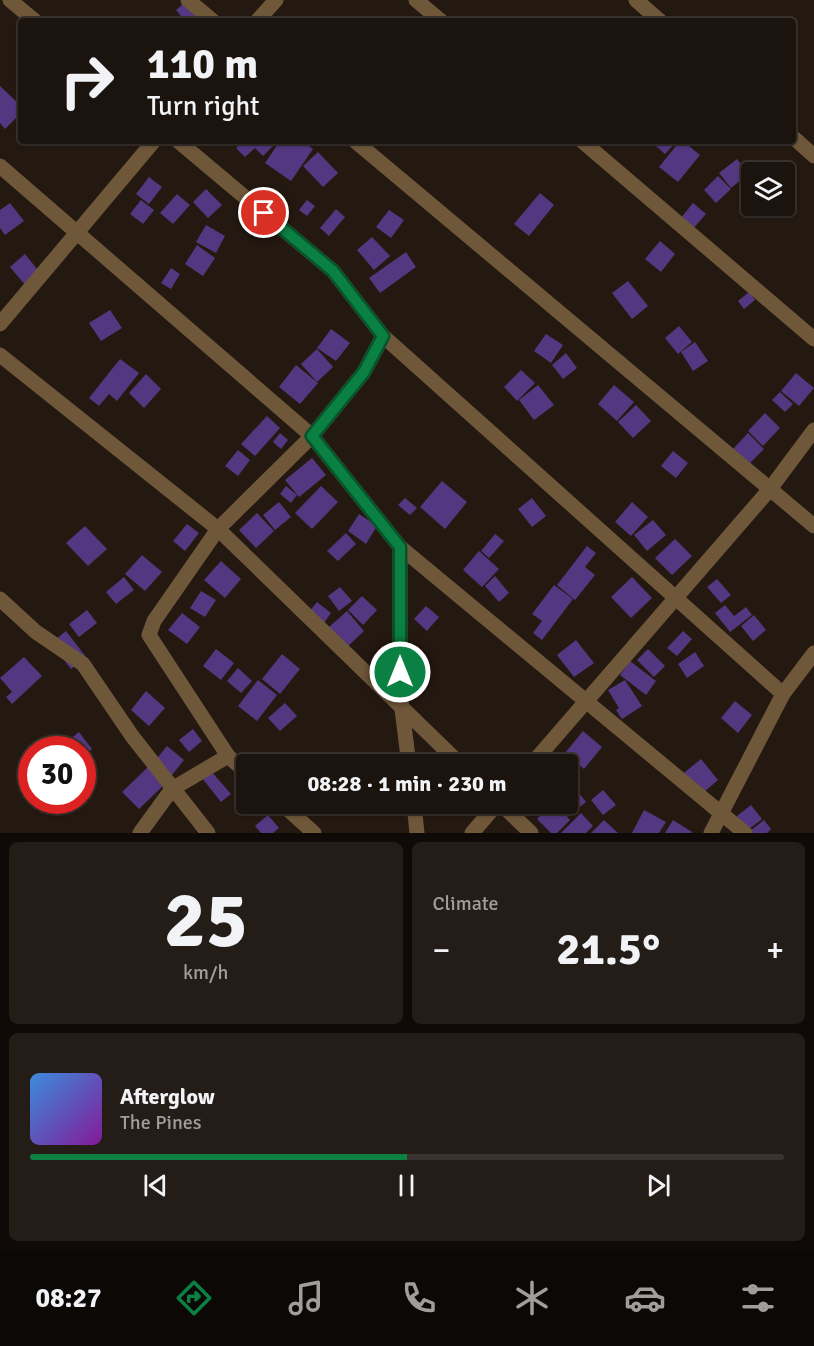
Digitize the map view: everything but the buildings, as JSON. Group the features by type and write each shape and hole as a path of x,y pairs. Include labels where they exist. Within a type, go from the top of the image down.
{"street":[{"path":"10,0 31,18"},
{"path":"188,0 209,18"},
{"path":"261,18 276,0"},
{"path":"416,0 437,18"},
{"path":"636,0 657,18"},
{"path":"796,140 814,156"},
{"path":"0,324 151,144"},
{"path":"182,144 333,271 383,336 783,694"},
{"path":"360,144 814,526"},
{"path":"586,144 814,339"},
{"path":"0,166 78,231 312,436 400,547 745,833"},
{"path":"236,763 228,756 149,635 154,621 218,529 312,436 364,372 383,336"},
{"path":"0,355 218,529 450,754"},
{"path":"540,754 770,489 814,430"},
{"path":"400,547 400,693 408,754"},
{"path":"0,599 36,632 83,664 132,736 208,833"},
{"path":"711,833 783,694 814,653"},
{"path":"140,833 172,789 228,756"},
{"path":"293,814 314,833"},
{"path":"415,814 417,833"},
{"path":"472,833 490,814"},
{"path":"510,814 531,833"}],"route":[{"path":"264,213 333,271 383,336 364,372 312,436 400,547 400,672"}]}
